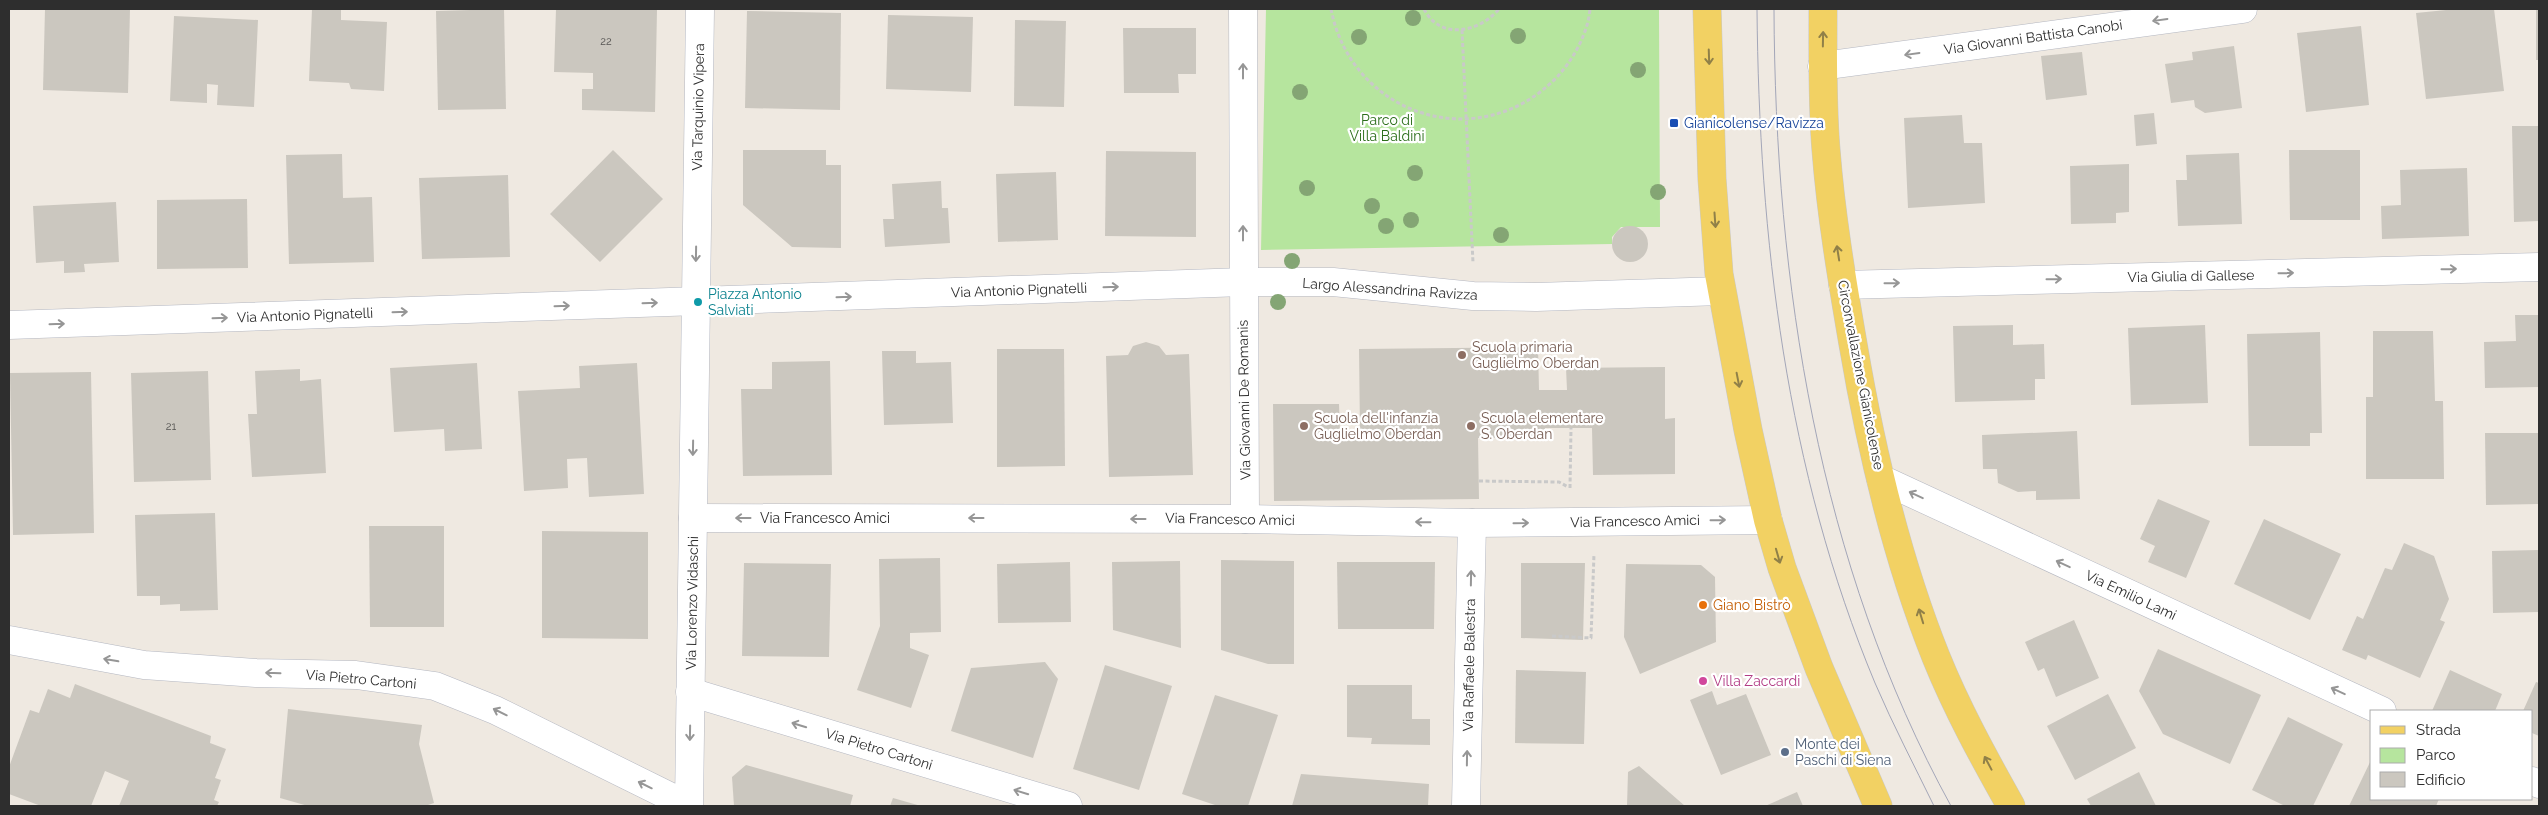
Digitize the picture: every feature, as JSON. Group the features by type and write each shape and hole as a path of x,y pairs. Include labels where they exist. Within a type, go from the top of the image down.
{"main road":[{"path":"1707,9 1712,179 1721,291 1768,520 1798,613 1878,806"},
{"name":"Circonvallazione Gianicolense","path":"1823,9 1822,66 1827,159 1843,285 1862,396 1881,479 1923,623 1937,659 1966,722 2011,806"}],"street":[{"name":"Via Tarquinio Vipera","path":"695,302 700,9"},
{"path":"1243,9 1243,282"},
{"name":"Via Giovanni Battista Canobi","path":"1822,66 2243,9"},
{"name":"Via Giulia di Gallese","path":"1843,285 2539,267"},
{"name":"Largo Alessandrina Ravizza","path":"1243,282 1333,282 1473,296 1536,297 1721,291"},
{"name":"Via Antonio Pignatelli","path":"9,325 1243,282"},
{"name":"Via Giovanni De Romanis","path":"1243,282 1245,519"},
{"name":"Via Lorenzo Vidaschi","path":"689,806 695,302"},
{"name":"Via Emilio Lami","path":"1881,479 2380,710"},
{"name":"Via Francesco Amici","path":"693,518 1245,519 1472,523 1768,520"},
{"name":"Via Raffaele Balestra","path":"1466,806 1472,523"},
{"name":"Via Pietro Cartoni","path":"9,640 144,665 247,672 356,675 435,686 481,703 689,806"},
{"name":"Via Pietro Cartoni","path":"690,692 1068,806"}],"path":[{"path":"1331,9 1335,30 1350,60 1372,86 1400,106 1432,117 1466,119 1495,115 1522,104 1547,87 1567,66 1581,41 1590,9"},
{"path":"1424,9 1436,22 1448,28 1462,30 1477,27 1490,19 1498,9"},
{"path":"1462,30 1473,245 1473,296"},
{"path":"1570,488 1571,428"},
{"path":"1479,481 1559,482 1570,488 1578,488"},
{"path":"1552,636 1591,638 1594,553"}],"green space":[{"name":"Parco di Villa Baldini","path":"1266,9 1659,9 1660,227 1621,227 1612,237 1612,244 1261,250"}],"building":[{"path":"45,9 130,9 128,93 43,90"},
{"path":"312,9 341,9 341,20 387,22 384,91 351,89 349,83 309,81"},
{"path":"504,9 506,109 438,110 436,11"},
{"path":"556,9 657,10 655,112 582,110 582,89 593,89 593,73 554,72"},
{"path":"2456,9 2494,9 2504,91 2426,99 2416,13"},
{"path":"2536,9 2539,9 2539,60 2536,60"},
{"path":"747,11 841,13 840,110 745,108"},
{"path":"888,15 973,17 971,92 886,89"},
{"path":"174,16 258,20 254,107 217,105 218,85 207,84 207,103 170,101"},
{"path":"1015,20 1066,21 1064,107 1014,106"},
{"path":"2361,26 2369,105 2306,112 2297,33"},
{"path":"1123,28 1196,28 1196,74 1178,74 1179,93 1124,93"},
{"path":"2234,46 2242,108 2205,113 2195,107 2194,100 2171,103 2165,64 2193,60 2192,52"},
{"path":"2082,52 2087,95 2046,100 2041,56"},
{"path":"2154,113 2157,144 2136,146 2134,115"},
{"path":"1962,115 1964,143 1982,143 1985,203 1908,208 1904,118"},
{"path":"2512,126 2539,126 2539,221 2514,222"},
{"path":"613,150 663,199 600,262 550,214"},
{"path":"743,150 826,150 826,165 841,165 841,248 792,247 743,205"},
{"path":"2289,150 2360,150 2360,220 2290,220"},
{"path":"1106,151 1196,152 1196,237 1105,236"},
{"path":"2239,153 2242,224 2178,226 2176,180 2187,180 2186,155"},
{"path":"342,154 343,198 372,197 374,262 289,264 286,155"},
{"path":"2129,164 2129,212 2116,213 2116,223 2071,224 2070,166"},
{"path":"2467,168 2469,236 2382,239 2381,206 2401,205 2400,170"},
{"path":"1056,172 1058,240 998,242 996,174"},
{"path":"508,175 510,257 422,259 419,178"},
{"path":"941,181 942,208 948,208 950,243 885,247 883,219 894,219 892,184"},
{"path":"247,199 248,268 157,269 157,200"},
{"path":"116,202 119,262 84,264 85,272 64,273 64,261 36,263 33,206"},
{"path":"1630,226 1637,227 1643,231 1647,237 1647,251 1643,257 1637,261 1630,262 1623,261 1617,257 1613,251 1612,244 1613,237 1617,231 1623,227"},
{"path":"2515,315 2539,315 2539,387 2485,388 2484,342 2516,341"},
{"path":"2013,325 2013,345 2044,344 2045,379 2035,379 2035,400 1955,402 1953,326"},
{"path":"2205,325 2208,403 2131,405 2128,328"},
{"path":"2373,331 2433,331 2435,401 2443,401 2444,479 2366,479 2366,397 2373,397"},
{"path":"2320,332 2322,433 2310,433 2310,446 2249,446 2247,334"},
{"path":"1146,342 1159,346 1166,355 1189,354 1193,475 1109,477 1106,356 1128,355 1133,346"},
{"path":"1538,347 1539,390 1567,390 1566,368 1665,367 1665,419 1675,418 1675,474 1593,475 1592,428 1545,428 1545,437 1478,438 1479,499 1274,501 1273,404 1339,404 1340,432 1360,432 1359,349"},
{"path":"997,349 1064,349 1065,466 997,467"},
{"path":"882,351 916,351 916,363 951,362 953,423 884,425"},
{"path":"830,361 832,475 743,476 741,389 772,389 772,362"},
{"path":"477,363 482,449 445,451 444,429 394,432 390,368"},
{"path":"637,363 644,494 589,497 587,458 567,459 568,488 524,491 518,391 580,388 579,366"},
{"path":"300,369 300,381 321,379 326,473 252,477 248,414 257,414 255,371"},
{"path":"208,371 211,480 134,482 131,373"},
{"path":"91,372 94,533 13,535 10,373"},
{"path":"2077,431 2080,499 2036,500 2036,491 2018,492 1998,483 1997,469 1983,469 1982,435"},
{"path":"2485,433 2539,433 2539,504 2486,505"},
{"path":"2158,499 2210,521 2186,578 2148,562 2155,546 2140,539"},
{"path":"215,513 218,610 180,611 180,604 160,605 160,596 137,596 135,515"},
{"path":"2264,519 2341,554 2310,620 2234,584"},
{"path":"369,526 444,526 444,627 370,627"},
{"path":"542,531 648,532 648,639 542,638"},
{"path":"2404,543 2434,556 2449,599 2440,620 2445,622 2420,678 2368,655 2366,660 2342,650 2357,616 2363,619 2385,568 2392,570"},
{"path":"2539,550 2539,612 2493,613 2492,551"},
{"path":"940,558 941,632 910,633 910,648 929,655 911,708 857,690 880,626 879,559"},
{"path":"1221,560 1294,561 1294,664 1268,664 1221,650"},
{"path":"1180,561 1181,648 1113,630 1112,562"},
{"path":"1070,562 1071,622 998,623 997,564"},
{"path":"1337,562 1435,562 1434,629 1338,629"},
{"path":"744,563 831,564 829,657 742,656"},
{"path":"1521,563 1585,563 1583,640 1521,638"},
{"path":"1626,564 1701,565 1715,577 1716,642 1640,674 1624,637"},
{"path":"2074,620 2099,678 2056,697 2044,668 2038,671 2025,642"},
{"path":"2158,649 2261,695 2230,764 2163,734 2139,691"},
{"path":"1045,662 1058,679 1033,758 951,731 971,668"},
{"path":"1105,665 1172,686 1139,790 1073,769"},
{"path":"1516,670 1586,672 1584,744 1515,743"},
{"path":"2450,670 2502,694 2495,710 2432,710"},
{"path":"2536,682 2539,683 2539,736 2533,733 2533,710 2523,710"},
{"path":"75,684 211,736 210,743 226,749 215,778 221,780 214,800 219,802 217,806 119,806 129,781 105,771 91,806 41,806 9,794 9,767 30,710 39,713 48,689 70,698"},
{"path":"1347,685 1412,685 1412,719 1430,719 1430,745 1371,744 1372,738 1347,737"},
{"path":"1712,691 1717,705 1746,694 1771,755 1721,775 1690,700"},
{"path":"2108,694 2136,748 2075,780 2047,726"},
{"path":"1215,695 1278,715 1248,806 1218,806 1182,794"},
{"path":"288,709 422,725 419,744 434,803 425,806 308,806 280,798"},
{"path":"2288,717 2343,744 2313,806 2285,806 2252,790"},
{"path":"2370,762 2370,800 2439,800 2436,806 2349,806"},
{"path":"746,765 853,795 850,806 734,806 732,777"},
{"path":"1639,766 1685,806 1627,806 1628,772"},
{"path":"2139,772 2156,806 2091,806 2087,799"},
{"path":"1301,774 1429,784 1428,806 1292,806"},
{"path":"1797,792 1803,806 1765,806"},
{"path":"893,798 921,806 890,806"}],"tram line":[{"path":"1757,9 1759,95 1772,267 1783,352 1799,437 1819,520 1844,602 1882,699 1934,806"},
{"path":"1774,9 1776,112 1783,215 1795,317 1813,419 1837,519 1867,618 1905,713 1951,806"}],"place":[{"name":"Gianicolense/Ravizza","path":"1674,123"},
{"name":"Piazza Antonio Salviati","path":"698,302"},
{"name":"Scuola primaria Guglielmo Oberdan","path":"1462,355"},
{"name":"Scuola dell'infanzia Guglielmo Oberdan","path":"1304,426"},
{"name":"Scuola elementare S. Oberdan","path":"1471,426"},
{"name":"Giano Bistrò","path":"1703,605"},
{"name":"Villa Zaccardi","path":"1703,681"},
{"name":"Monte dei Paschi di Siena","path":"1785,752"}]}
